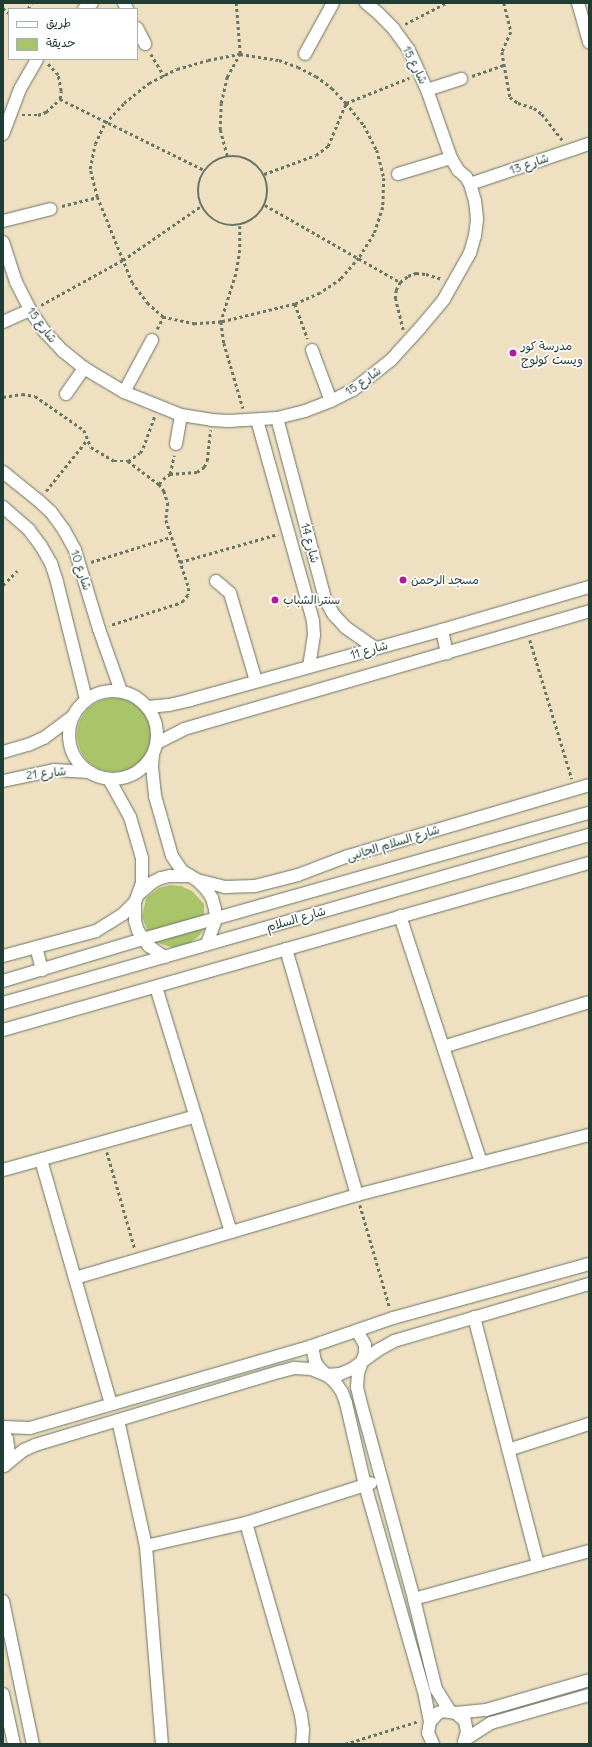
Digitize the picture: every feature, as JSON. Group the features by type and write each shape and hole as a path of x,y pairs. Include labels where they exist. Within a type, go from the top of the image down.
{"street":[{"path":"305,54 333,3"},
{"name":"شارع 15","path":"3,242 16,282 30,310 45,332 63,352 84,368 124,392 181,415 211,420 252,420 277,418 305,411 331,401 372,376 391,360 432,314 454,283 470,253 475,236 476,213 475,201 470,184 466,177 458,170 451,158 427,90 409,50 394,29 366,3"},
{"path":"578,3 589,42"},
{"path":"138,30 145,44"},
{"path":"3,134 9,105 36,60"},
{"path":"427,90 461,79"},
{"name":"شارع 13","path":"470,184 589,144"},
{"path":"398,174 451,158"},
{"path":"3,221 51,209"},
{"path":"3,322 30,310"},
{"path":"124,392 152,340"},
{"path":"312,350 331,401"},
{"path":"66,394 84,368"},
{"path":"176,444 181,415"},
{"name":"شارع 14","path":"277,418 325,599 345,627 375,648"},
{"name":"شارع 14","path":"252,420 288,532 313,621 314,635 309,667"},
{"name":"شارع 10","path":"3,472 51,512 64,530 75,550 99,629 121,691"},
{"path":"3,507 29,530 51,563 86,699"},
{"path":"216,581 230,593 256,681"},
{"name":"شارع 11","path":"147,707 176,703 309,667 589,587"},
{"name":"شارع 11","path":"155,749 184,729 589,611"},
{"path":"442,630 448,653"},
{"path":"3,752 28,745 44,738 72,716 86,699 97,693 109,690 121,691 132,695 147,707 155,720 158,732 152,767 156,796 172,856 176,864 193,878 212,898 216,919 207,944"},
{"path":"72,716 69,729 69,741 73,754 80,764 90,772 109,779 130,776 147,764 155,749"},
{"name":"شارع 21","path":"3,781 54,770 90,772"},
{"path":"109,779 130,817 142,858 143,872 137,898 135,922 143,939 156,952 164,957"},
{"name":"شارع السلام الجانبى","path":"137,898 153,882 170,876 193,878 225,887 239,888 255,886 298,875 348,856 589,785"},
{"name":"شارع السلام","path":"3,981 143,939 304,895 589,813"},
{"name":"شارع السلام","path":"3,1003 589,835"},
{"path":"3,1030 589,863"},
{"path":"298,875 304,895"},
{"path":"3,956 96,930 123,914 137,898"},
{"path":"400,916 481,1163"},
{"path":"36,947 42,970"},
{"path":"286,949 357,1195"},
{"path":"156,986 231,1232"},
{"path":"443,1047 589,1002"},
{"path":"3,1170 196,1116"},
{"path":"75,1278 357,1195 589,1135"},
{"path":"41,1160 111,1404"},
{"path":"3,1427 30,1428 312,1346 393,1318 589,1264"},
{"path":"4,1467 19,1454 36,1445 294,1368 310,1369 326,1375 340,1374 352,1369 363,1360 394,1341 589,1284"},
{"path":"474,1317 538,1565"},
{"path":"357,1331 365,1345 363,1360 358,1373 357,1387 381,1480 414,1599 436,1689 453,1712 461,1716 467,1726 464,1741"},
{"path":"312,1346 315,1362 326,1375 335,1382 342,1392 346,1403 365,1485 424,1696 429,1720 428,1728 431,1742"},
{"path":"118,1420 146,1546 162,1744"},
{"path":"508,1450 589,1424"},
{"path":"3,1432 7,1439 9,1453 4,1467"},
{"path":"146,1546 246,1523 381,1480"},
{"path":"246,1523 301,1715 303,1730 302,1744"},
{"path":"414,1599 589,1551"},
{"path":"3,1601 33,1744"},
{"path":"429,1720 438,1714 486,1710 589,1680"},
{"path":"3,1694 14,1744"},
{"path":"464,1741 491,1723 589,1695"}],"path":[{"path":"227,156 220,130 221,103 227,77 240,54 236,3"},
{"path":"394,29 446,3"},
{"path":"504,3 511,32 502,52 510,97 518,103 534,108 542,114 569,150"},
{"path":"145,44 164,76"},
{"path":"240,54 279,60 298,67 326,84 346,103 364,125 377,150 384,178 382,207 380,214 374,234 360,258 341,279 320,293 295,304 221,322 195,324 163,317 148,304 132,283 96,197 90,169 95,144 105,123 124,103 149,83 177,69 208,60 240,54"},
{"path":"9,105 20,114 38,115 46,112 60,99 61,91 58,75 53,68 42,60"},
{"path":"461,79 504,66"},
{"path":"264,174 316,155 328,146 346,103 420,74"},
{"path":"60,99 105,123 204,170"},
{"path":"227,156 238,156 248,159 257,166 264,174 268,190 265,205 259,215 251,222 240,226 228,226 217,223 208,216 201,206 197,194 198,182 204,170 214,161 227,156"},
{"path":"51,209 96,197"},
{"path":"265,205 400,282"},
{"path":"30,310 123,260 201,206"},
{"path":"240,226 240,250 236,274 221,322 224,343 252,420"},
{"path":"407,342 395,299 396,290 400,282 408,276 416,273 426,274 454,283"},
{"path":"295,304 312,350"},
{"path":"3,397 22,394 35,396 84,430 91,447 114,461 128,461 140,453 158,406"},
{"path":"159,484 163,478 170,474 197,472 204,467 207,461 211,420"},
{"path":"39,501 88,440"},
{"path":"170,474 176,444"},
{"path":"99,629 184,601 188,595 188,588 166,520 168,503 164,491 159,484 128,461"},
{"path":"180,562 288,532"},
{"path":"80,566 171,537"},
{"path":"3,585 17,571"},
{"path":"527,630 575,790"},
{"path":"104,1142 138,1260"},
{"path":"357,1195 393,1318"},
{"path":"345,1744 429,1720"}],"green space":[{"path":"114,698 128,701 140,709 148,721 151,735 148,749 140,761 128,769 114,772 100,769 88,761 80,749 77,735 80,721 88,709 100,701"},
{"path":"170,885 181,886 192,891 204,904 204,915 148,932 142,917 146,898 159,888"},
{"path":"205,927 199,936 190,943 174,948 155,942"}],"place":[{"name":"مدرسة كور ويست كولوج","path":"513,353"},
{"name":"مسجد الرحمن","path":"403,580"},
{"name":"سنتر الشباب","path":"275,600"}]}
